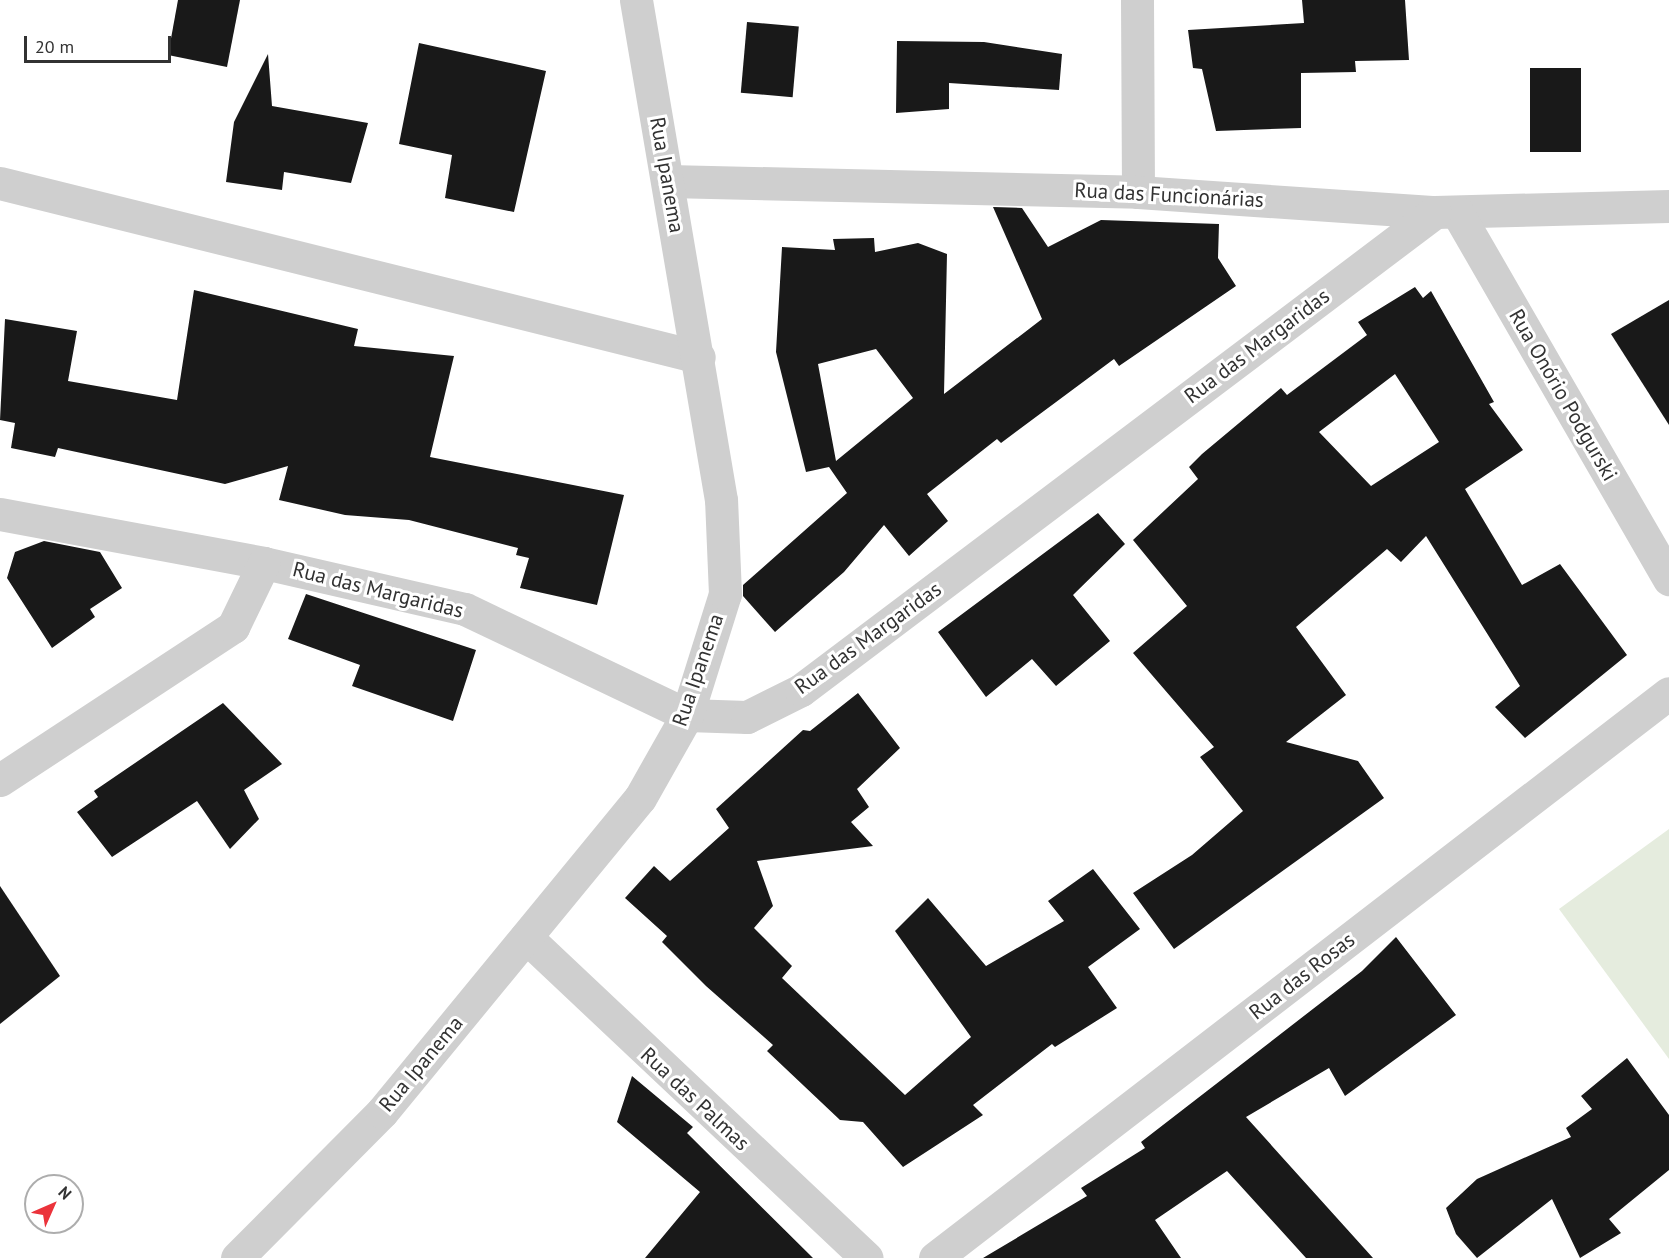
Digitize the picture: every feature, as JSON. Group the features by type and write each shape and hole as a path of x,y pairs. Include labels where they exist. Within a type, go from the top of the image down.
{"street":[{"name":"Rua Ipanema","path":"237,1258 382,1112 640,798 687,715 725,594 721,500 699,357 636,0"},
{"path":"1137,0 1138,192"},
{"name":"Rua das Funcionárias","path":"668,181 1138,192 1446,212 1669,206"},
{"path":"0,183 699,357"},
{"name":"Rua Onório Podgurski","path":"1446,212 1669,579"},
{"name":"Rua das Margaridas","path":"0,514 264,563 465,609 687,715 747,717 801,690 1446,212"},
{"path":"0,780 233,627 264,563"},
{"name":"Rua das Rosas","path":"935,1258 1669,693"},
{"name":"Rua das Palmas","path":"526,937 867,1258"}],"shaded area":[{"path":"1669,829 1669,1059 1559,909"}],"building":[{"path":"178,0 240,0 227,67 168,55"},
{"path":"1302,0 1405,0 1409,60 1355,61 1356,72 1301,73 1301,128 1216,131 1202,69 1193,68 1188,30 1304,23"},
{"path":"747,22 799,27 793,97 741,93"},
{"path":"897,41 984,42 1062,54 1059,90 949,83 949,109 896,113"},
{"path":"419,43 546,71 514,212 445,198 452,155 399,144"},
{"path":"268,54 272,106 368,123 351,183 284,172 282,190 226,182 234,122"},
{"path":"1530,68 1581,68 1581,152 1530,152"},
{"path":"993,207 1022,208 1048,247 1101,220 1219,224 1218,258 1236,286 1119,366 1114,359 1001,443 997,439 927,494 948,521 909,556 884,525 844,572 775,632 743,596 743,585 847,493 829,467 806,472 776,352 782,247 835,250 833,239 874,238 875,252 918,243 947,254 944,394 1042,319","holes":["876,349 913,398 836,461 818,364"]},
{"path":"1415,287 1423,298 1431,291 1494,402 1489,404 1523,450 1465,489 1522,585 1560,564 1627,655 1525,738 1495,707 1520,686 1426,536 1401,562 1387,549 1296,627 1346,695 1286,742 1358,761 1384,798 1174,949 1133,893 1192,855 1243,811 1200,757 1214,747 1133,653 1187,606 1133,540 1198,479 1189,467 1202,454 1281,388 1287,395 1367,335 1358,322","holes":["1395,374 1439,442 1371,486 1319,432"]},
{"path":"194,290 358,329 354,346 454,356 430,457 624,495 597,605 520,588 529,558 516,555 518,548 409,520 345,515 279,500 288,466 225,484 58,448 55,457 11,448 15,423 0,420 5,319 77,331 68,381 177,400"},
{"path":"1669,300 1669,425 1611,334"},
{"path":"1098,513 1125,544 1073,595 1110,641 1056,686 1032,659 986,697 938,632"},
{"path":"44,541 100,552 122,588 90,609 95,617 52,648 7,578 15,552"},
{"path":"306,594 476,650 453,721 352,686 360,665 288,639"},
{"path":"858,693 900,748 857,789 869,807 851,822 873,846 757,861 773,906 754,928 792,966 782,978 905,1095 971,1037 895,931 928,898 986,966 1064,921 1048,901 1093,869 1140,929 1088,967 1117,1008 1055,1047 1052,1044 973,1105 983,1115 903,1167 863,1122 840,1120 767,1051 773,1045 706,986 662,942 667,936 625,898 654,866 670,881 729,828 716,809 803,730 810,731"},
{"path":"223,703 282,764 244,790 259,819 230,849 197,801 112,857 77,812 98,797 94,791"},
{"path":"0,886 60,976 0,1024"},
{"path":"1396,937 1456,1015 1345,1096 1329,1068 1246,1117 1373,1258 1306,1258 1227,1171 1155,1220 1181,1258 983,1258 1087,1196 1081,1188 1145,1148 1141,1142 1362,971"},
{"path":"1627,1058 1669,1115 1669,1170 1609,1219 1621,1233 1580,1258 1552,1199 1477,1258 1456,1234 1446,1208 1477,1179 1571,1137 1566,1128 1592,1109 1581,1096"},
{"path":"632,1076 693,1127 687,1133 813,1258 645,1258 700,1192 617,1122"}]}
